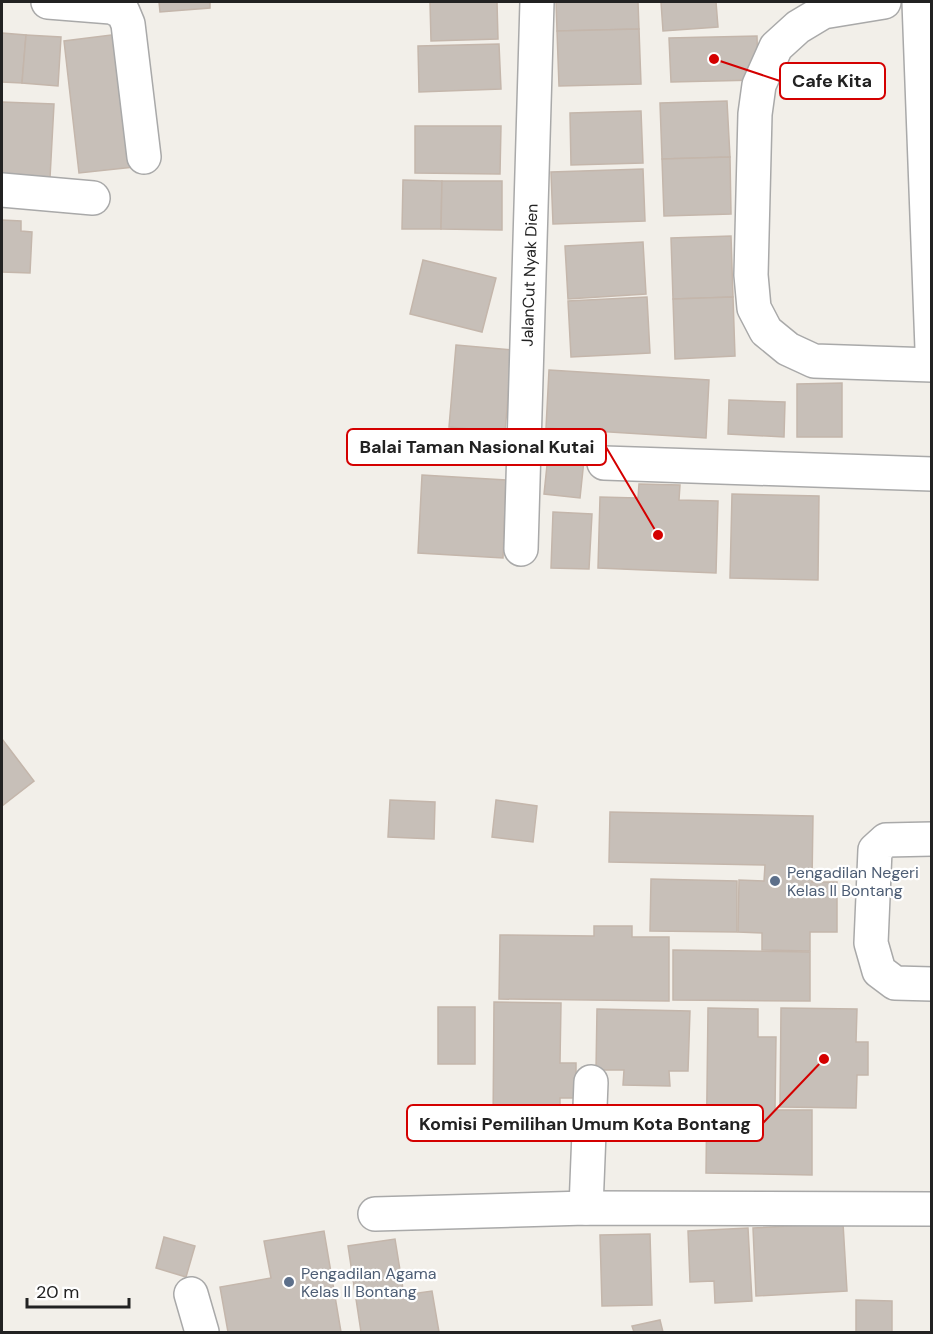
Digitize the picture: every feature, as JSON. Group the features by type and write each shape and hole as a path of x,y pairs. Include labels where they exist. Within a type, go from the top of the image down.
{"street":[{"path":"48,2 111,7 123,12 128,24 144,157"},
{"name":"JalanCut Nyak Dien","path":"521,549 537,2"},
{"path":"884,2 823,12 798,27 776,47 759,85 754,137 751,275 754,308 766,331 788,349 814,361 932,365"},
{"path":"919,2 932,349"},
{"path":"2,190 93,198"},
{"path":"604,463 932,474"},
{"path":"932,839 886,840 875,850 871,943 879,972 895,983 932,984"},
{"path":"586,1208 591,1082"},
{"path":"375,1214 586,1208 932,1209"},
{"path":"191,1294 202,1332"}],"building":[{"path":"159,2 210,2 210,8 160,12"},
{"path":"430,2 497,2 498,39 431,41"},
{"path":"556,2 638,2 639,29 557,31"},
{"path":"661,2 716,2 718,27 663,31"},
{"path":"639,29 641,84 559,86 557,31"},
{"path":"2,33 26,35 22,83 2,82"},
{"path":"119,34 134,167 79,173 64,41"},
{"path":"26,35 61,37 58,86 22,83"},
{"path":"757,36 758,80 671,82 669,38"},
{"path":"499,44 501,89 419,92 418,46"},
{"path":"727,101 730,157 662,159 660,103"},
{"path":"2,102 54,104 50,178 2,175"},
{"path":"641,111 643,163 571,165 570,113"},
{"path":"415,126 501,126 500,174 415,173"},
{"path":"730,157 731,214 664,216 662,159"},
{"path":"643,169 645,221 553,224 551,172"},
{"path":"403,180 442,181 441,229 402,229"},
{"path":"442,181 502,181 502,230 441,229"},
{"path":"2,220 21,221 21,231 32,232 30,273 2,272"},
{"path":"731,236 733,297 673,299 671,238"},
{"path":"643,242 646,294 568,299 565,246"},
{"path":"423,260 496,278 482,332 410,314"},
{"path":"647,297 650,353 571,357 568,301"},
{"path":"733,297 735,356 675,359 673,299"},
{"path":"456,345 512,350 505,432 449,427"},
{"path":"549,370 709,380 706,438 546,428"},
{"path":"842,383 842,437 797,437 797,384"},
{"path":"729,400 785,402 784,437 728,434"},
{"path":"550,436 586,441 580,498 544,494"},
{"path":"422,475 506,480 503,558 418,553"},
{"path":"639,484 680,485 679,500 718,501 716,573 598,568 600,497 638,498"},
{"path":"732,494 819,496 818,580 730,578"},
{"path":"553,512 592,514 589,569 551,568"},
{"path":"2,739 34,781 2,806"},
{"path":"390,800 435,802 434,839 388,837"},
{"path":"496,800 537,806 533,842 492,837"},
{"name":"Pengadilan Negeri Kelas II Bontang","path":"610,812 813,816 812,882 837,882 837,932 810,932 810,951 762,950 762,933 738,932 739,880 764,881 765,865 609,862"},
{"path":"651,879 737,881 737,932 650,931"},
{"path":"594,926 632,926 632,937 669,937 669,1001 499,999 500,935 594,936"},
{"path":"673,950 810,952 810,1001 673,1000"},
{"path":"494,1002 561,1003 560,1063 576,1063 576,1098 560,1098 560,1127 493,1127"},
{"path":"438,1007 475,1007 475,1064 438,1064"},
{"path":"708,1008 758,1009 758,1037 776,1037 775,1110 812,1110 812,1175 706,1173"},
{"path":"781,1008 857,1009 856,1042 868,1042 868,1075 857,1075 856,1108 780,1107"},
{"path":"597,1009 690,1011 688,1071 669,1071 670,1086 623,1085 624,1070 596,1070"},
{"path":"843,1223 847,1291 756,1296 753,1228"},
{"path":"748,1228 752,1301 715,1303 714,1281 690,1282 688,1231"},
{"name":"Pengadilan Agama Kelas II Bontang","path":"324,1231 341,1332 228,1332 220,1287 271,1278 264,1241"},
{"path":"650,1234 652,1305 602,1306 600,1235"},
{"path":"164,1237 195,1246 186,1277 156,1268"},
{"path":"395,1239 404,1295 432,1291 439,1332 361,1332 348,1246"},
{"path":"856,1300 892,1301 892,1332 856,1332"},
{"path":"660,1320 663,1332 634,1332 632,1326"}],"place":[{"name":"Cafe Kita","path":"714,59"},
{"name":"Balai Taman Nasional Kutai","path":"658,535"},
{"name":"Pengadilan Negeri Kelas II Bontang","path":"775,881"},
{"name":"Komisi Pemilihan Umum Kota Bontang","path":"824,1059"},
{"name":"Pengadilan Agama Kelas II Bontang","path":"289,1282"}]}
